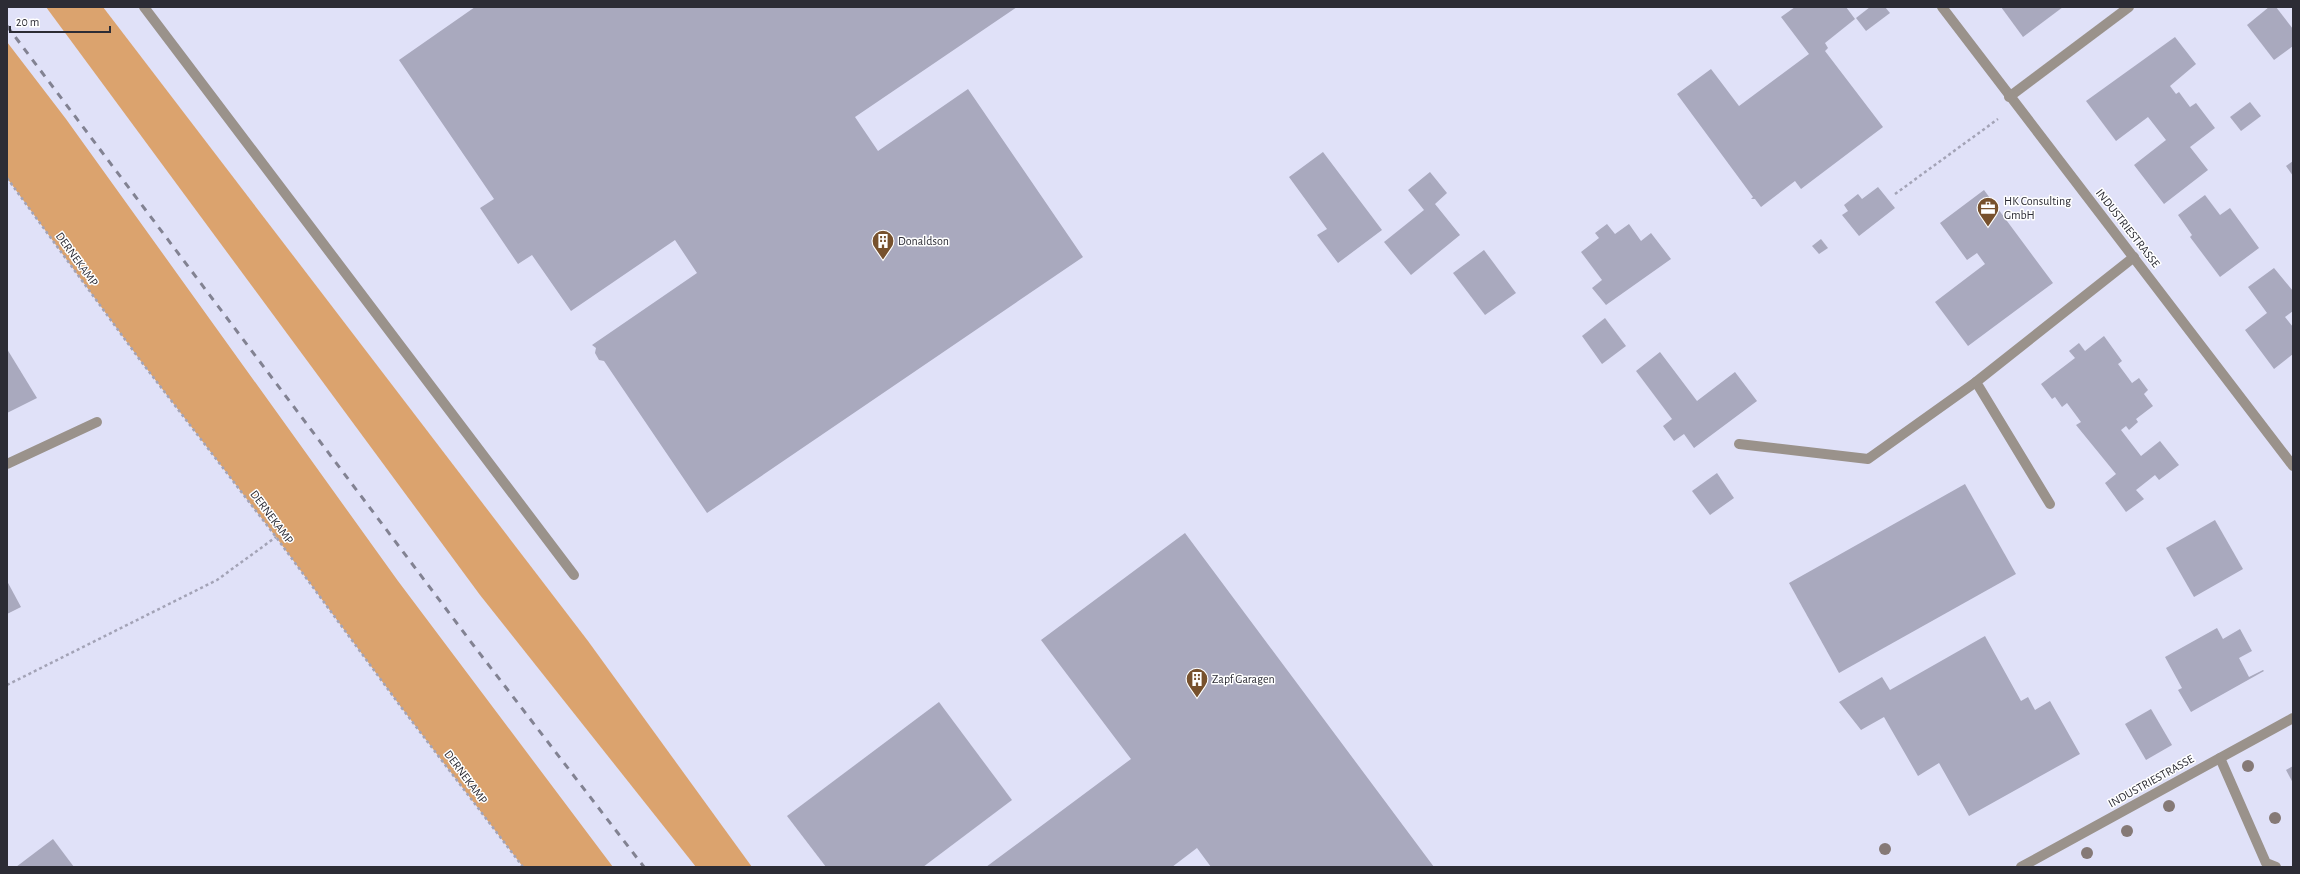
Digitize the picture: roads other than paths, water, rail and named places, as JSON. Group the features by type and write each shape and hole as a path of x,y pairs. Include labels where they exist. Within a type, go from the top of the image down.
{"street":[{"path":"144,7 574,575"},
{"name":"INDUSTRIESTRASSE","path":"1942,7 2009,97 2134,257 2293,466"},
{"path":"2009,97 2130,7"},
{"path":"1739,444 1868,459 1976,382 2134,257"},
{"path":"1976,382 2050,504"},
{"path":"7,464 96,422"},
{"name":"INDUSTRIESTRASSE","path":"2021,867 2293,718"},
{"path":"2220,758 2266,863 2276,867"}],"railway":[{"path":"7,26 474,646 644,867"}],"place":[{"name":"HK Consulting GmbH","path":"1988,228"},
{"name":"Donaldson","path":"883,260"},
{"name":"Zapf Garagen","path":"1197,698"}]}
